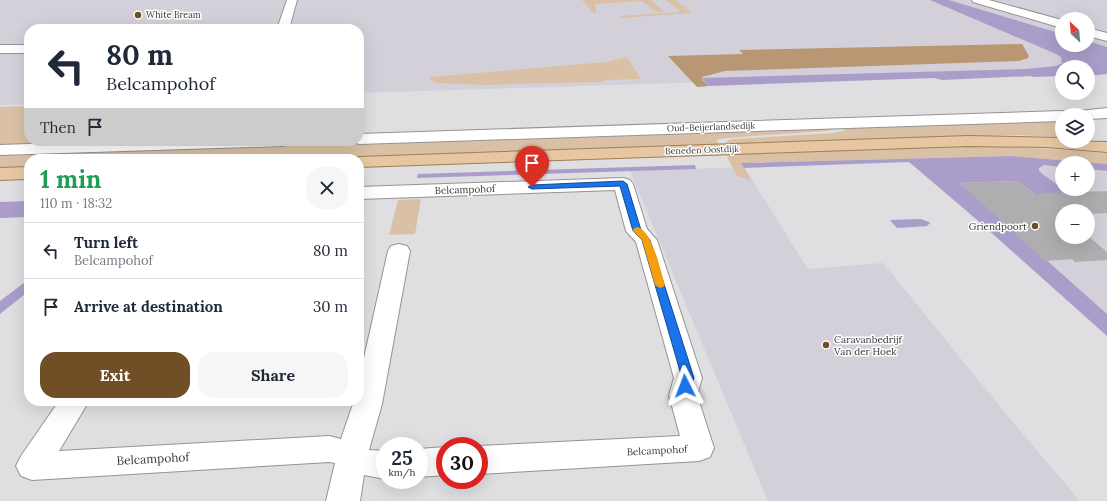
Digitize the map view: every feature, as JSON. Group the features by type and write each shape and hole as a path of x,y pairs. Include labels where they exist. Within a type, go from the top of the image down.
{"main road":[{"path":"1095,141 1107,142"},
{"name":"Beneden Oostdijk","path":"364,162 949,142 1054,142 1107,147"},
{"path":"0,174 24,173"}],"street":[{"path":"285,24 292,0"},
{"path":"977,0 1055,22"},
{"path":"1095,33 1107,36"},
{"path":"0,49 24,49"},
{"path":"1095,114 1107,113"},
{"name":"Oud-Beijerlandsedijk","path":"364,139 1055,116"},
{"path":"0,150 125,146"},
{"name":"Belcampohof","path":"364,193 623,184 637,231 646,240 688,378 683,394 699,448 488,460"},
{"path":"343,501 358,432 368,404 400,251"},
{"name":"Belcampohof","path":"72,406 32,466 322,449 336,450 365,463 376,464"}],"shaded area":[{"path":"0,0 1107,0 1107,69 1095,68 1095,60 1055,60 1055,71 364,93 364,24 24,24 24,104 0,105"},
{"path":"582,0 650,0 664,11 656,12 642,1 595,4 596,13 593,13"},
{"path":"666,0 675,0 692,13 620,18 619,16 681,12"},
{"path":"930,0 949,0 1055,32 1055,52 1095,52 1095,43 1107,47 1107,74 1095,75 1095,60 1062,60 1061,57"},
{"path":"1022,44 1029,56 1028,58 1019,61 725,71 702,77 702,80 709,86 697,87 668,56 743,54 739,50"},
{"path":"627,57 641,79 606,80 601,82 482,85 439,83 432,81 430,78 606,62"},
{"path":"1055,66 1055,76 942,80 934,78 709,86 701,78 1026,69"},
{"path":"24,106 24,144 0,145 0,107"},
{"path":"1055,121 1055,137 1014,135 728,145 726,143 728,140 734,139 834,133 843,131 848,127"},
{"path":"839,128 827,131 726,138 717,140 719,145 364,156 364,154 24,154 24,167 0,167 0,154 258,146 364,146 364,143"},
{"path":"968,146 1020,147 1107,153 1107,164 1095,163 1095,156 1055,156 1055,160 1011,156 742,163 751,180 737,176 727,157 730,154"},
{"path":"1011,156 1055,160 1055,166 1044,165 1039,168 1039,171 1055,183 1055,196 1073,196 1084,204 1055,204 1055,209 1053,209 1018,181 960,183 1107,314 1107,336 976,219 909,162 744,168 741,163"},
{"path":"1095,163 1107,164 1107,171 1095,170"},
{"path":"695,165 696,169 417,178 418,174"},
{"path":"1044,165 1055,166 1055,183 1039,171 1040,167"},
{"name":"Caravanbedrijf Van der Hoek","path":"744,167 808,269 883,263 1011,420 1080,501 768,501 630,171"},
{"name":"Griendpoort","path":"1095,170 1107,171 1107,314 960,183 1018,181 1053,209 1055,209 1055,244 1095,244 1095,204 1084,204 1073,196 1095,196"},
{"path":"421,199 415,234 389,235 398,200"},
{"path":"24,201 24,217 0,218 0,202"},
{"path":"921,219 929,222 930,224 927,225 928,226 897,228 890,220"},
{"path":"24,283 24,295 0,314 0,301"}],"building":[{"name":"Griendpoort","path":"1018,181 1034,194 1055,193 1055,196 1095,196 1095,191 1107,191 1107,213 1095,214 1095,204 1055,204 1055,244 1095,244 1095,242 1107,252 1107,260 1075,262 1072,259 1045,261 960,183"}],"slow traffic":[{"path":"637,230 646,240 660,285"}],"place":[{"name":"White Bream","path":"138,15"},
{"name":"Griendpoort","path":"1035,226"},
{"name":"Caravanbedrijf Van der Hoek","path":"826,345"}],"route":[{"path":"532,187 623,184 637,231 646,240 688,378 685,386"}]}
